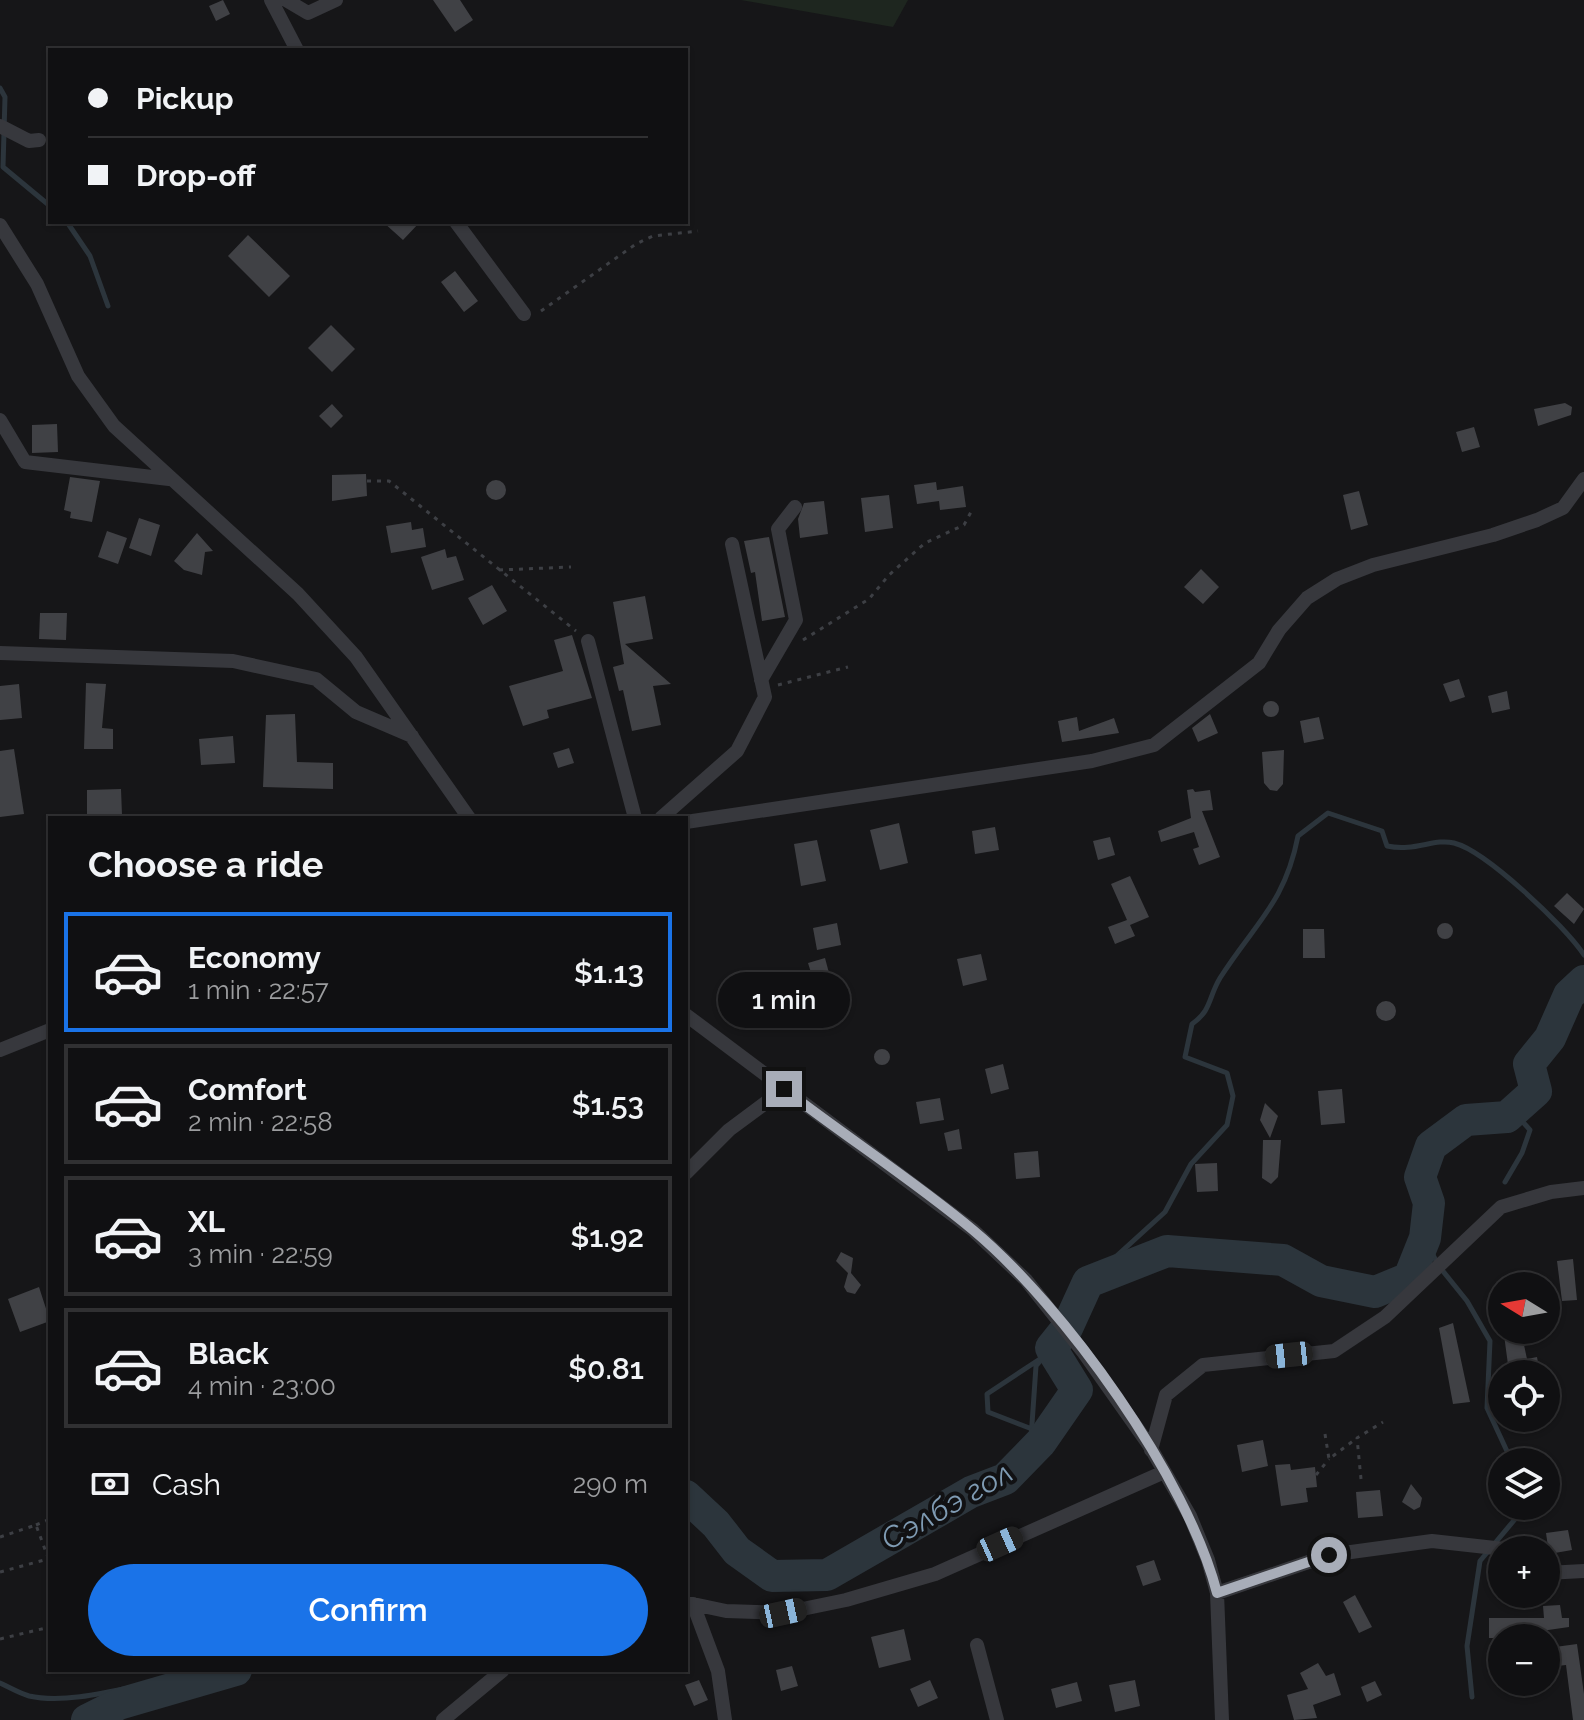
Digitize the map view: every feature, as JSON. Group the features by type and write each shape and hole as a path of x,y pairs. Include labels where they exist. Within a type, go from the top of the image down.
{"street":[{"path":"271,0 296,48"},
{"path":"286,0 308,13 336,0"},
{"path":"0,126 29,141 39,140"},
{"path":"457,224 524,314"},
{"path":"0,225 37,284 78,376 114,426 298,594 356,657 468,816"},
{"path":"0,420 25,462 169,479"},
{"path":"688,822 1092,761 1154,745 1259,663 1279,630 1307,598 1337,579 1537,520 1563,508 1584,479"},
{"path":"762,685 796,620 778,529 795,507"},
{"path":"663,816 737,751 765,697 732,544"},
{"path":"588,641 634,816"},
{"path":"0,653 233,661 316,679 356,712 412,736"},
{"path":"688,1017 973,1230 1026,1280 1084,1353 1151,1450 1190,1516 1217,1593 1222,1720"},
{"path":"0,1050 48,1031"},
{"path":"688,1171 729,1130 784,1089"},
{"path":"1151,1450 1166,1395 1203,1365 1334,1351 1385,1317 1501,1207 1551,1192 1584,1188"},
{"path":"689,1604 726,1611 783,1613 846,1600 935,1574 1164,1472"},
{"path":"1217,1593 1344,1553 1432,1541 1488,1547"},
{"path":"1560,1572 1584,1571"},
{"path":"689,1604 718,1671 725,1720"},
{"path":"977,1645 997,1720"},
{"path":"443,1720 501,1672"}],"path":[{"path":"524,314 533,316 636,244 653,236 698,231"},
{"path":"367,481 389,481 588,641"},
{"path":"797,645 869,599 889,575 925,543 964,525 972,510"},
{"path":"499,570 571,567"},
{"path":"762,685 848,667"},
{"path":"1316,1475 1329,1459 1383,1422"},
{"path":"1325,1434 1329,1459"},
{"path":"1357,1438 1361,1479"},
{"path":"0,1537 48,1520"},
{"path":"36,1525 48,1558"},
{"path":"0,1572 48,1561"},
{"path":"0,1639 48,1627"}],"shaded area":[{"path":"741,0 908,0 893,27"}],"building":[{"path":"223,0 230,14 216,21 209,6"},
{"path":"433,0 460,0 473,20 455,32"},
{"path":"385,224 418,224 403,240"},
{"path":"248,235 290,276 269,297 228,256"},
{"path":"455,271 478,301 464,312 441,282"},
{"path":"331,325 355,349 332,372 308,348"},
{"path":"1565,403 1572,407 1571,415 1538,426 1534,409"},
{"path":"332,404 343,416 331,428 319,416"},
{"path":"57,424 58,452 32,453 32,425"},
{"path":"1474,427 1480,447 1462,452 1456,432"},
{"path":"366,474 367,496 332,501 332,475"},
{"path":"70,477 100,481 92,522 70,518 71,512 64,510"},
{"path":"496,480 503,483 506,490 503,497 496,500 489,497 486,490 489,483"},
{"path":"936,482 937,490 963,486 966,507 940,510 939,501 917,504 914,485"},
{"path":"1359,491 1368,525 1351,530 1343,495"},
{"path":"889,495 893,528 865,532 861,498"},
{"path":"824,501 828,534 800,538 798,519 804,503"},
{"path":"139,518 160,525 151,556 129,548"},
{"path":"411,522 412,530 423,528 426,547 391,553 386,526"},
{"path":"107,531 127,538 118,564 98,557"},
{"path":"197,533 213,551 205,552 202,575 184,570 174,561"},
{"path":"769,537 785,617 762,621 755,572 751,573 744,541"},
{"path":"445,549 447,558 456,556 464,580 432,590 421,557"},
{"path":"1201,569 1219,587 1203,604 1184,587"},
{"path":"492,585 507,611 483,625 468,598"},
{"path":"645,596 653,639 625,644 671,684 653,686 661,725 632,731 623,690 619,691 613,667 624,664 613,602"},
{"path":"40,613 67,613 66,640 39,639"},
{"path":"572,635 592,698 547,710 549,718 523,726 509,686 563,671 554,640"},
{"path":"1459,679 1465,697 1450,702 1443,684"},
{"path":"86,683 106,684 102,728 113,729 113,749 84,749"},
{"path":"19,684 22,718 0,720 0,686"},
{"path":"1507,691 1510,709 1492,713 1488,696"},
{"path":"1268,701 1274,701 1279,709 1277,715 1268,717 1263,712 1263,706"},
{"path":"295,714 297,762 333,763 333,789 263,787 266,715"},
{"path":"1210,714 1218,733 1198,742 1192,728"},
{"path":"1077,717 1079,731 1114,718 1119,733 1062,742 1058,721"},
{"path":"1319,717 1324,739 1304,743 1300,721"},
{"path":"233,736 235,763 201,765 199,739"},
{"path":"569,748 574,763 558,768 553,753"},
{"path":"14,749 24,814 0,817 0,751"},
{"path":"1284,750 1283,784 1277,791 1270,790 1264,783 1262,752"},
{"path":"121,789 122,815 87,816 87,790"},
{"path":"1193,789 1195,792 1210,790 1213,810 1202,811 1220,857 1199,865 1193,849 1199,847 1194,832 1161,842 1158,831 1191,818 1187,790"},
{"path":"899,823 908,863 880,870 870,830"},
{"path":"995,827 999,850 975,854 972,831"},
{"path":"1110,837 1115,855 1098,860 1093,841"},
{"path":"817,840 826,881 801,886 794,844"},
{"path":"1130,876 1149,917 1130,925 1135,936 1115,944 1108,927 1127,920 1111,884"},
{"path":"1567,893 1584,909 1574,924 1554,906"},
{"path":"837,923 841,945 817,950 813,928"},
{"path":"1445,923 1451,925 1451,937 1445,939 1439,937 1437,931 1439,925"},
{"path":"1303,929 1324,929 1325,958 1303,958"},
{"path":"981,954 987,980 963,986 957,959"},
{"path":"825,958 833,988 817,992 808,963"},
{"path":"1386,1001 1393,1004 1396,1011 1393,1018 1386,1021 1379,1018 1376,1011 1379,1004"},
{"path":"882,1049 888,1051 888,1063 882,1065 876,1063 874,1057 876,1051"},
{"path":"1003,1064 1009,1089 991,1094 985,1069"},
{"path":"1342,1089 1345,1123 1321,1125 1318,1091"},
{"path":"940,1098 944,1120 920,1124 916,1102"},
{"path":"1265,1103 1278,1116 1270,1138 1260,1120"},
{"path":"959,1129 962,1149 948,1151 944,1133"},
{"path":"1263,1140 1281,1140 1278,1177 1271,1184 1262,1178"},
{"path":"1038,1151 1040,1177 1016,1179 1014,1153"},
{"path":"1217,1163 1218,1191 1197,1192 1195,1164"},
{"path":"841,1252 853,1258 851,1273 861,1285 855,1294 847,1292 844,1287 848,1273 836,1261"},
{"path":"1573,1259 1577,1300 1562,1301 1557,1261"},
{"path":"39,1287 48,1322 20,1332 8,1299"},
{"path":"1453,1323 1470,1402 1453,1404 1439,1328"},
{"path":"1505,1344 1524,1344 1527,1359 1537,1357 1538,1360 1507,1360"},
{"path":"1263,1440 1268,1466 1242,1472 1237,1445"},
{"path":"1290,1464 1291,1470 1315,1467 1317,1487 1306,1488 1308,1502 1281,1506 1275,1465"},
{"path":"1411,1484 1422,1498 1420,1507 1414,1510 1402,1502"},
{"path":"1380,1490 1383,1516 1358,1518 1356,1492"},
{"path":"1568,1530 1572,1550 1560,1552 1560,1536 1546,1536 1546,1533"},
{"path":"1154,1560 1161,1580 1143,1586 1136,1566"},
{"path":"1355,1595 1372,1627 1359,1633 1343,1602"},
{"path":"1560,1605 1562,1618 1569,1618 1569,1627 1560,1628 1560,1624 1489,1624 1489,1618 1544,1618 1543,1608 1560,1608"},
{"path":"904,1629 911,1660 879,1668 871,1637"},
{"path":"1577,1644 1584,1720 1573,1720 1566,1665 1560,1666 1560,1646"},
{"path":"1318,1663 1326,1676 1334,1673 1341,1695 1313,1705 1317,1718 1294,1720 1287,1695 1308,1689 1300,1673"},
{"path":"792,1666 798,1686 781,1691 776,1670"},
{"path":"699,1680 708,1700 694,1706 685,1685"},
{"path":"930,1680 938,1698 918,1707 910,1689"},
{"path":"1135,1680 1140,1706 1115,1712 1109,1685"},
{"path":"1375,1681 1382,1695 1367,1702 1361,1687"},
{"path":"1077,1682 1082,1701 1056,1708 1051,1689"}],"waterway":[{"path":"0,88 5,97 3,167 48,204"},
{"path":"68,224 90,256 108,306"},
{"path":"1088,1282 1165,1212 1191,1164 1227,1125 1233,1096 1227,1073 1185,1057 1192,1024 1203,1014 1220,978 1277,896 1298,836 1328,813 1382,831 1387,846 1447,842 1468,849 1524,892 1561,927 1584,955"},
{"name":"Сэлбэ гол","path":"688,1498 716,1524 737,1551 772,1576 827,1575 971,1492 1005,1479 1041,1442 1077,1390 1051,1348 1067,1328 1088,1282 1167,1251 1283,1260 1321,1281 1375,1292 1409,1278 1425,1238 1429,1203 1420,1177 1431,1146 1466,1120 1507,1117 1536,1091 1529,1064 1550,1038 1569,995 1584,981"},
{"path":"1505,1182 1522,1153 1530,1130 1513,1111"},
{"path":"1425,1238 1438,1265 1467,1301 1490,1341 1487,1408 1506,1448"},
{"path":"1030,1453 1036,1366 1051,1348"},
{"path":"1032,1429 988,1412 987,1394 1043,1357"},
{"path":"1472,1697 1467,1646 1480,1561 1514,1520"},
{"path":"0,1683 29,1696 74,1697 224,1672"},
{"name":"Сэлбэ гол","path":"87,1720 119,1704 229,1672"}],"route":[{"path":"784,1089 973,1230 1026,1280 1095,1368 1149,1445 1190,1516 1208,1560 1217,1593 1329,1555"}]}
